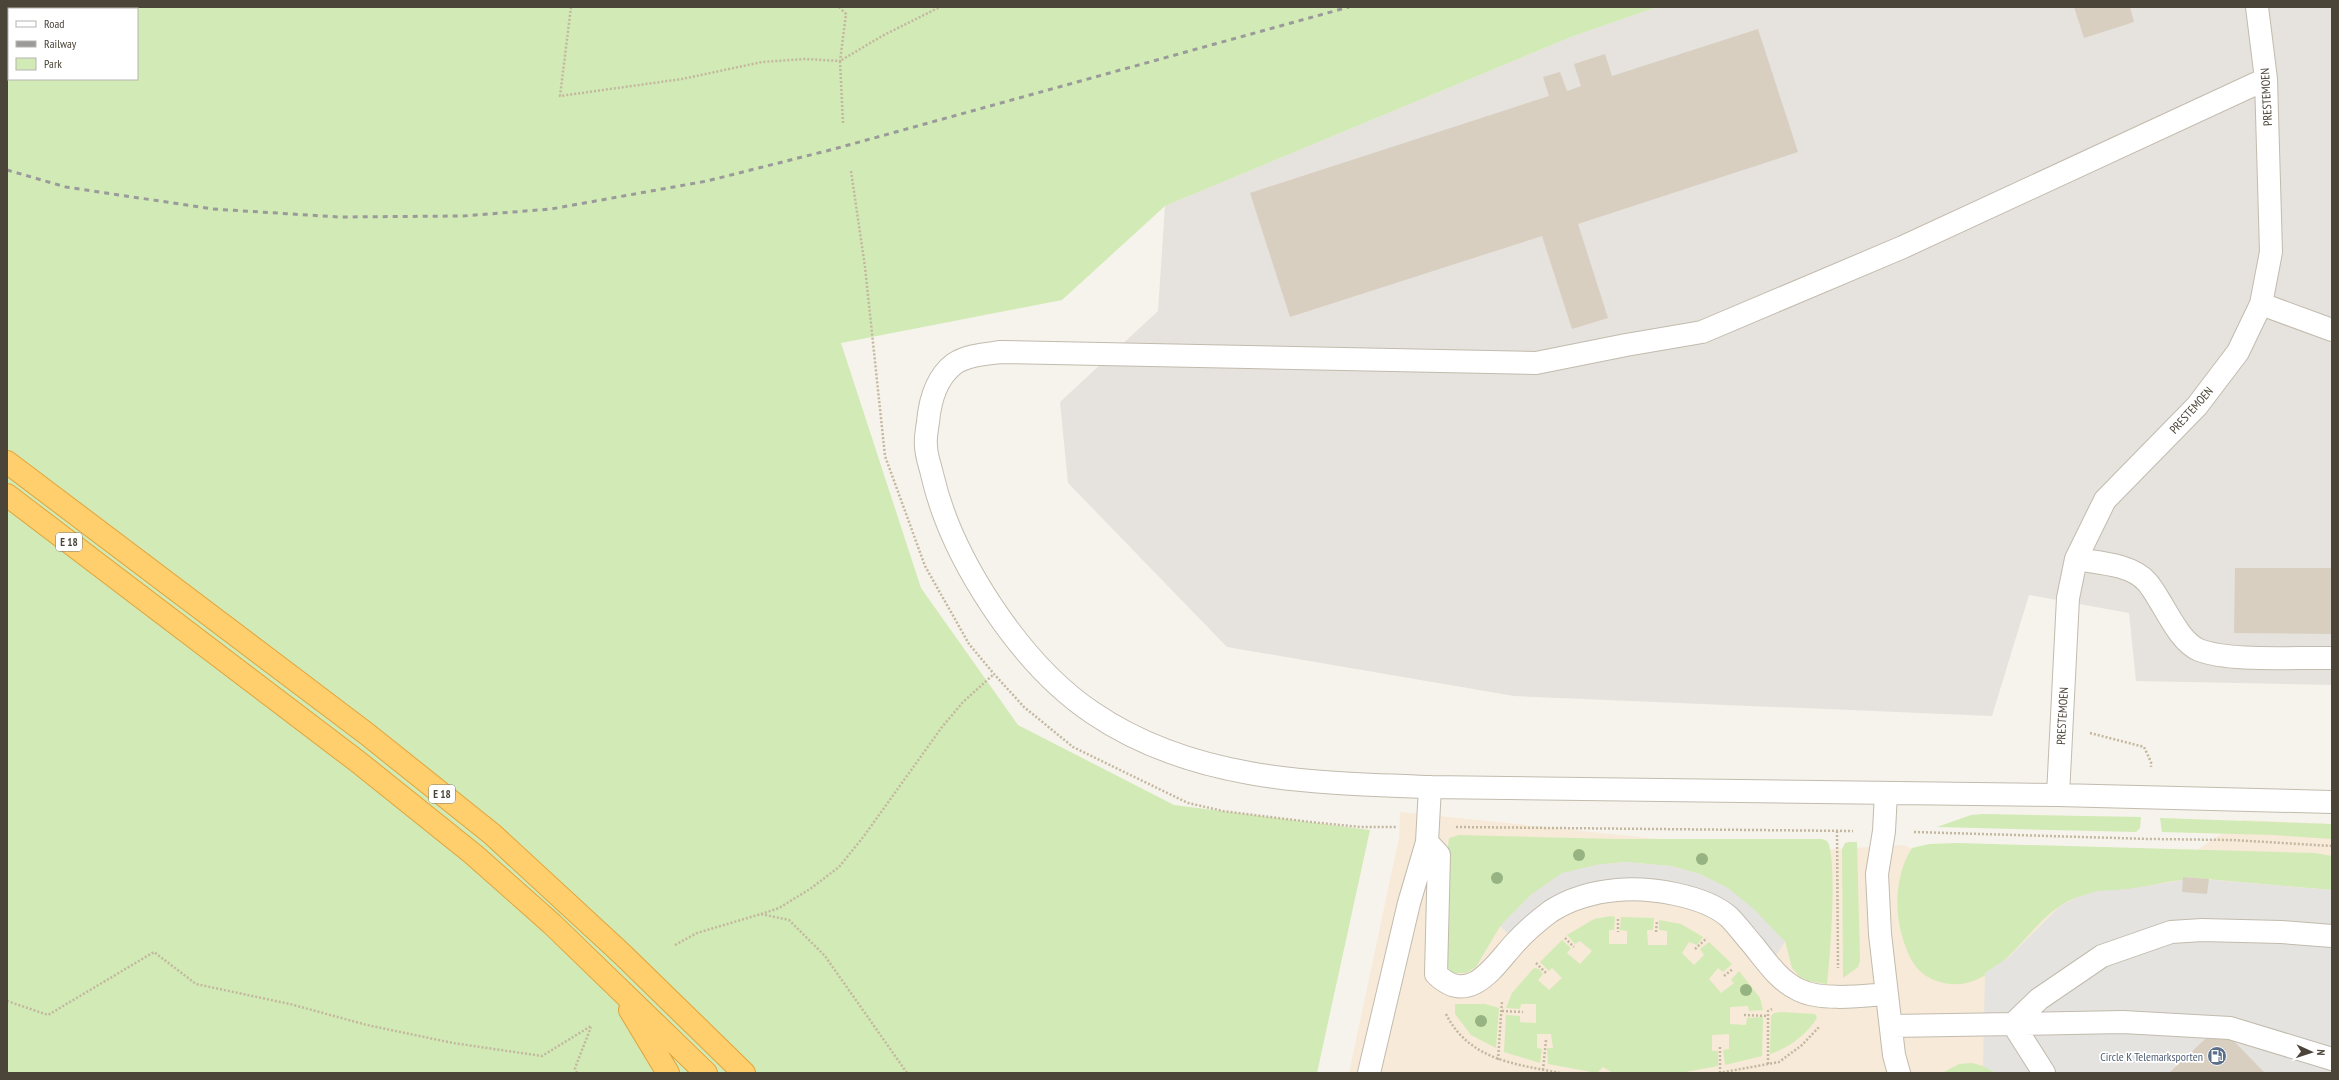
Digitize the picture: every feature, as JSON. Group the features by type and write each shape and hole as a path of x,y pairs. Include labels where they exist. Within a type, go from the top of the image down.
{"highway":[{"name":"E 18","path":"7,462 367,734 492,834 622,954 744,1073"},
{"name":"E 18","path":"7,495 363,766 473,854 552,924 706,1073"},
{"name":"E 18","path":"612,982 668,1073"}],"street":[{"name":"PRESTEMOEN","path":"2058,795 2068,598 2076,559 2105,500 2197,406 2238,352 2261,304 2271,252 2266,79 2257,7"},
{"path":"2266,79 1903,248 1702,332 1536,363 1001,352 974,356 955,364 937,382 929,412 926,447 937,498 959,551 989,603 1032,658 1060,685 1092,712 1141,740 1202,764 1267,777 1329,784 1430,787 2058,795 2332,802"},
{"path":"2261,304 2332,330"},
{"path":"2076,559 2128,570 2147,582 2181,635 2197,650 2222,656 2332,658"},
{"path":"1369,1073 1409,902 1427,835 1430,787"},
{"path":"1886,793 1884,832 1877,874 1880,934 1886,994 1894,1055 1899,1073"},
{"path":"1427,835 1438,855 1436,974 1445,982 1459,985 1473,984 1487,977 1516,942 1552,911 1583,896 1617,890 1652,890 1691,897 1728,916 1780,979 1801,991 1836,997 1886,994"},
{"path":"2013,1024 2039,999 2102,956 2171,932 2202,930 2281,932 2332,936"},
{"path":"1890,1026 2123,1022 2230,1028 2332,1059"},
{"path":"2013,1024 2044,1073"}],"path":[{"path":"571,7 560,96 682,79 762,62 805,59 840,61 882,36 940,7"},
{"path":"840,7 846,14 840,61 843,123"},
{"path":"852,171 865,267 885,456 925,566 969,644 1024,707 1073,747 1188,804 1262,816 1427,835 1884,832 2233,840 2332,846"},
{"path":"676,945 697,933 779,908 810,889 839,867 864,836 942,727 963,702 994,674"},
{"path":"2061,732 2096,734 2144,747 2151,762 2151,773"},
{"path":"761,914 789,920 825,956 907,1073"},
{"path":"1695,949 1709,936 1702,932"},
{"path":"1561,934 1574,947"},
{"path":"7,1001 48,1015 154,952 196,984 290,1004 367,1025 453,1043 542,1056 591,1026 575,1068 577,1073"},
{"path":"1530,966 1534,961 1547,974"},
{"path":"1724,976 1738,964"},
{"path":"1436,974 1440,1001 1452,1027 1472,1046 1498,1060 1560,1073"},
{"path":"1498,1060 1503,995"},
{"path":"1768,1064 1768,1011 1774,1008 1770,1003"},
{"path":"1502,1010 1523,1012"},
{"path":"1744,1015 1768,1016"},
{"path":"1543,1070 1546,1040"},
{"path":"1720,1047 1720,1073"}],"shaded area":[{"path":"1657,7 2332,7 2332,685 2136,681 2129,613 2029,595 1992,716 1514,696 1227,647 1068,483 1060,402 1158,311 1165,206 1571,37"},
{"path":"1400,812 1785,852 1904,845 1924,855 2174,865 2243,820 2332,824 2332,1073 1349,1073 1399,838"},
{"path":"1625,862 1671,866 1700,874 1728,888 1755,910 1785,942 1769,965 1691,897 1583,896 1516,942 1500,926 1532,894 1562,873 1596,865"},
{"path":"2183,880 2213,880 2332,890 2332,1073 2265,1073 2232,1039 2205,1039 2169,1073 1996,1073 1983,1066 1985,973 2009,957 2060,906 2076,898 2097,891 2128,889"}],"green space":[{"path":"7,7 1657,7 1571,37 1165,206 1062,300 841,343 921,588 1018,725 1174,805 1370,830 1317,1073 7,1073"},
{"path":"1971,815 2141,817 2140,828 2136,832 1937,827"},
{"path":"2160,818 2332,824 2332,839 2273,835 2162,832"},
{"path":"1459,835 1617,839 1822,839 1827,841 1830,850 1833,886 1827,984 1808,981 1800,977 1792,968 1785,941 1700,874 1671,866 1625,862 1596,865 1532,894 1499,928 1476,967 1466,973 1451,973 1446,969 1445,960 1448,847 1449,838"},
{"path":"1857,842 1860,961 1858,967 1843,978 1842,849 1845,843"},
{"path":"1958,843 2315,853 2332,856 2332,890 2184,877 2183,880 2138,888 2088,894 2069,901 2046,917 2006,959 1992,971 1976,980 1959,984 1940,982 1925,975 1919,970 1911,958 1899,925 1897,903 1898,891 1903,868 1912,848 1929,844"},
{"path":"1611,916 1615,917 1614,930 1609,930 1609,944 1627,944 1627,931 1620,930 1621,917 1654,918 1653,930 1647,930 1648,945 1667,945 1667,931 1659,930 1659,920 1681,924 1703,937 1697,945 1689,942 1682,953 1694,965 1704,955 1700,949 1709,942 1732,964 1723,972 1718,968 1709,979 1721,993 1734,983 1731,980 1739,971 1760,998 1763,1010 1749,1011 1748,1006 1730,1007 1730,1024 1746,1025 1747,1018 1763,1017 1762,1056 1725,1065 1723,1050 1729,1049 1729,1034 1712,1035 1712,1051 1718,1051 1718,1066 1680,1073 1613,1073 1603,1067 1597,1073 1548,1064 1547,1048 1553,1048 1551,1034 1537,1034 1537,1048 1542,1049 1540,1063 1504,1052 1506,1015 1520,1016 1520,1022 1536,1023 1536,1004 1521,1004 1520,1009 1506,1008 1512,993 1534,968 1539,969 1543,974 1538,980 1549,990 1562,978 1552,968 1549,971 1540,962 1562,940 1571,948 1567,953 1580,964 1592,951 1580,941 1575,944 1567,935 1594,919"},
{"path":"1455,1004 1485,1004 1499,1008 1496,1048 1471,1035 1455,1014"},
{"path":"1774,1013 1815,1014 1817,1018 1808,1030 1797,1040 1770,1054 1771,1016"},
{"path":"1972,1063 1990,1068 1996,1073 1942,1073 1959,1064"}],"building":[{"path":"2074,7 2130,7 2134,22 2084,38"},
{"path":"1758,29 1798,152 1578,224 1608,318 1572,329 1542,236 1290,317 1250,193 1549,96 1543,77 1560,72 1567,91 1581,86 1574,64 1605,54 1612,76"},
{"path":"2235,568 2332,568 2332,634 2234,633"},
{"path":"2183,877 2209,879 2207,894 2182,892"},
{"name":"Circle K Telemarksporten","path":"2205,1039 2232,1039 2265,1073 2169,1073"}],"railway":[{"path":"7,170 66,187 213,209 339,217 463,216 551,209 707,181 834,149 1349,7"}],"place":[{"name":"Circle K Telemarksporten","path":"2217,1056"}]}
